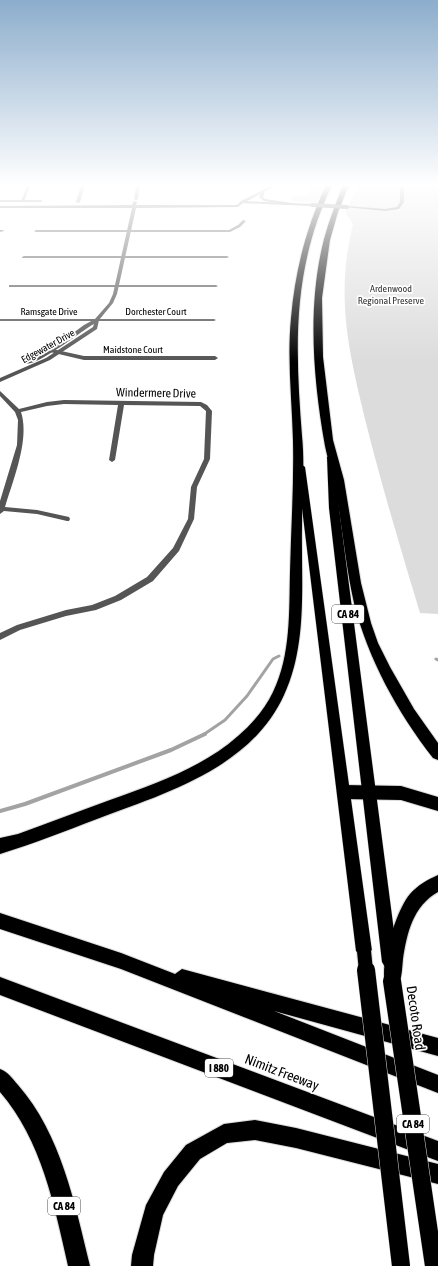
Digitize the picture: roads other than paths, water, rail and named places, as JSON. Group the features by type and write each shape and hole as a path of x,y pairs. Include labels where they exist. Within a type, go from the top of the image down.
{"highway":[{"path":"307,244 297,294 293,352 298,441 364,951 401,1266"},
{"name":"CA 84","path":"327,244 318,295 318,354 320,389 331,454"},
{"path":"0,846 18,841 169,784 205,767 231,751 253,731 271,708 283,686 290,665 294,644 298,441"},
{"path":"331,454 338,478 358,593 373,644 383,666 413,720 436,751"},
{"name":"Decoto Road","path":"331,454 334,508 368,774 392,981 434,1266"},
{"path":"344,792 401,793 438,804"},
{"path":"392,981 396,948 402,924 413,903 429,887 438,883"},
{"path":"0,921 121,961 438,1084"},
{"path":"121,961 438,1047"},
{"name":"Nimitz Freeway","path":"0,986 438,1151"},
{"name":"CA 84","path":"0,1078 28,1112 46,1148 61,1191 79,1266"},
{"path":"142,1266 143,1254 153,1212 171,1179 193,1152 224,1134 255,1130 296,1138 438,1174"}],"street":[{"name":"Edgewater Drive","path":"0,380 58,353 95,328 98,320 111,303 117,286 127,244"},
{"path":"24,257 227,257"},
{"path":"11,286 216,286"},
{"name":"Ramsgate Drive","path":"0,320 98,320"},
{"path":"69,320 76,326 78,332"},
{"name":"Edgewater Drive","path":"0,375 52,351 78,332 98,320"},
{"name":"Dorchester Court","path":"98,320 214,320"},
{"name":"Maidstone Court","path":"52,351 84,358 215,358"},
{"path":"0,392 18,411 21,420 20,445 1,510 37,512 66,519"},
{"name":"Windermere Drive","path":"0,637 17,628 66,613 93,608 118,598 150,578 176,549 191,519 194,487 207,458 209,411 205,406 196,403 64,402 47,404 18,411"},
{"path":"112,460 121,403"}],"waterway":[{"path":"203,735 225,720 247,696 273,659 279,656"},
{"path":"0,811 25,804 171,750 203,735"}],"park label":[{"name":"Ardenwood Regional Preserve","path":"391,294"}]}
